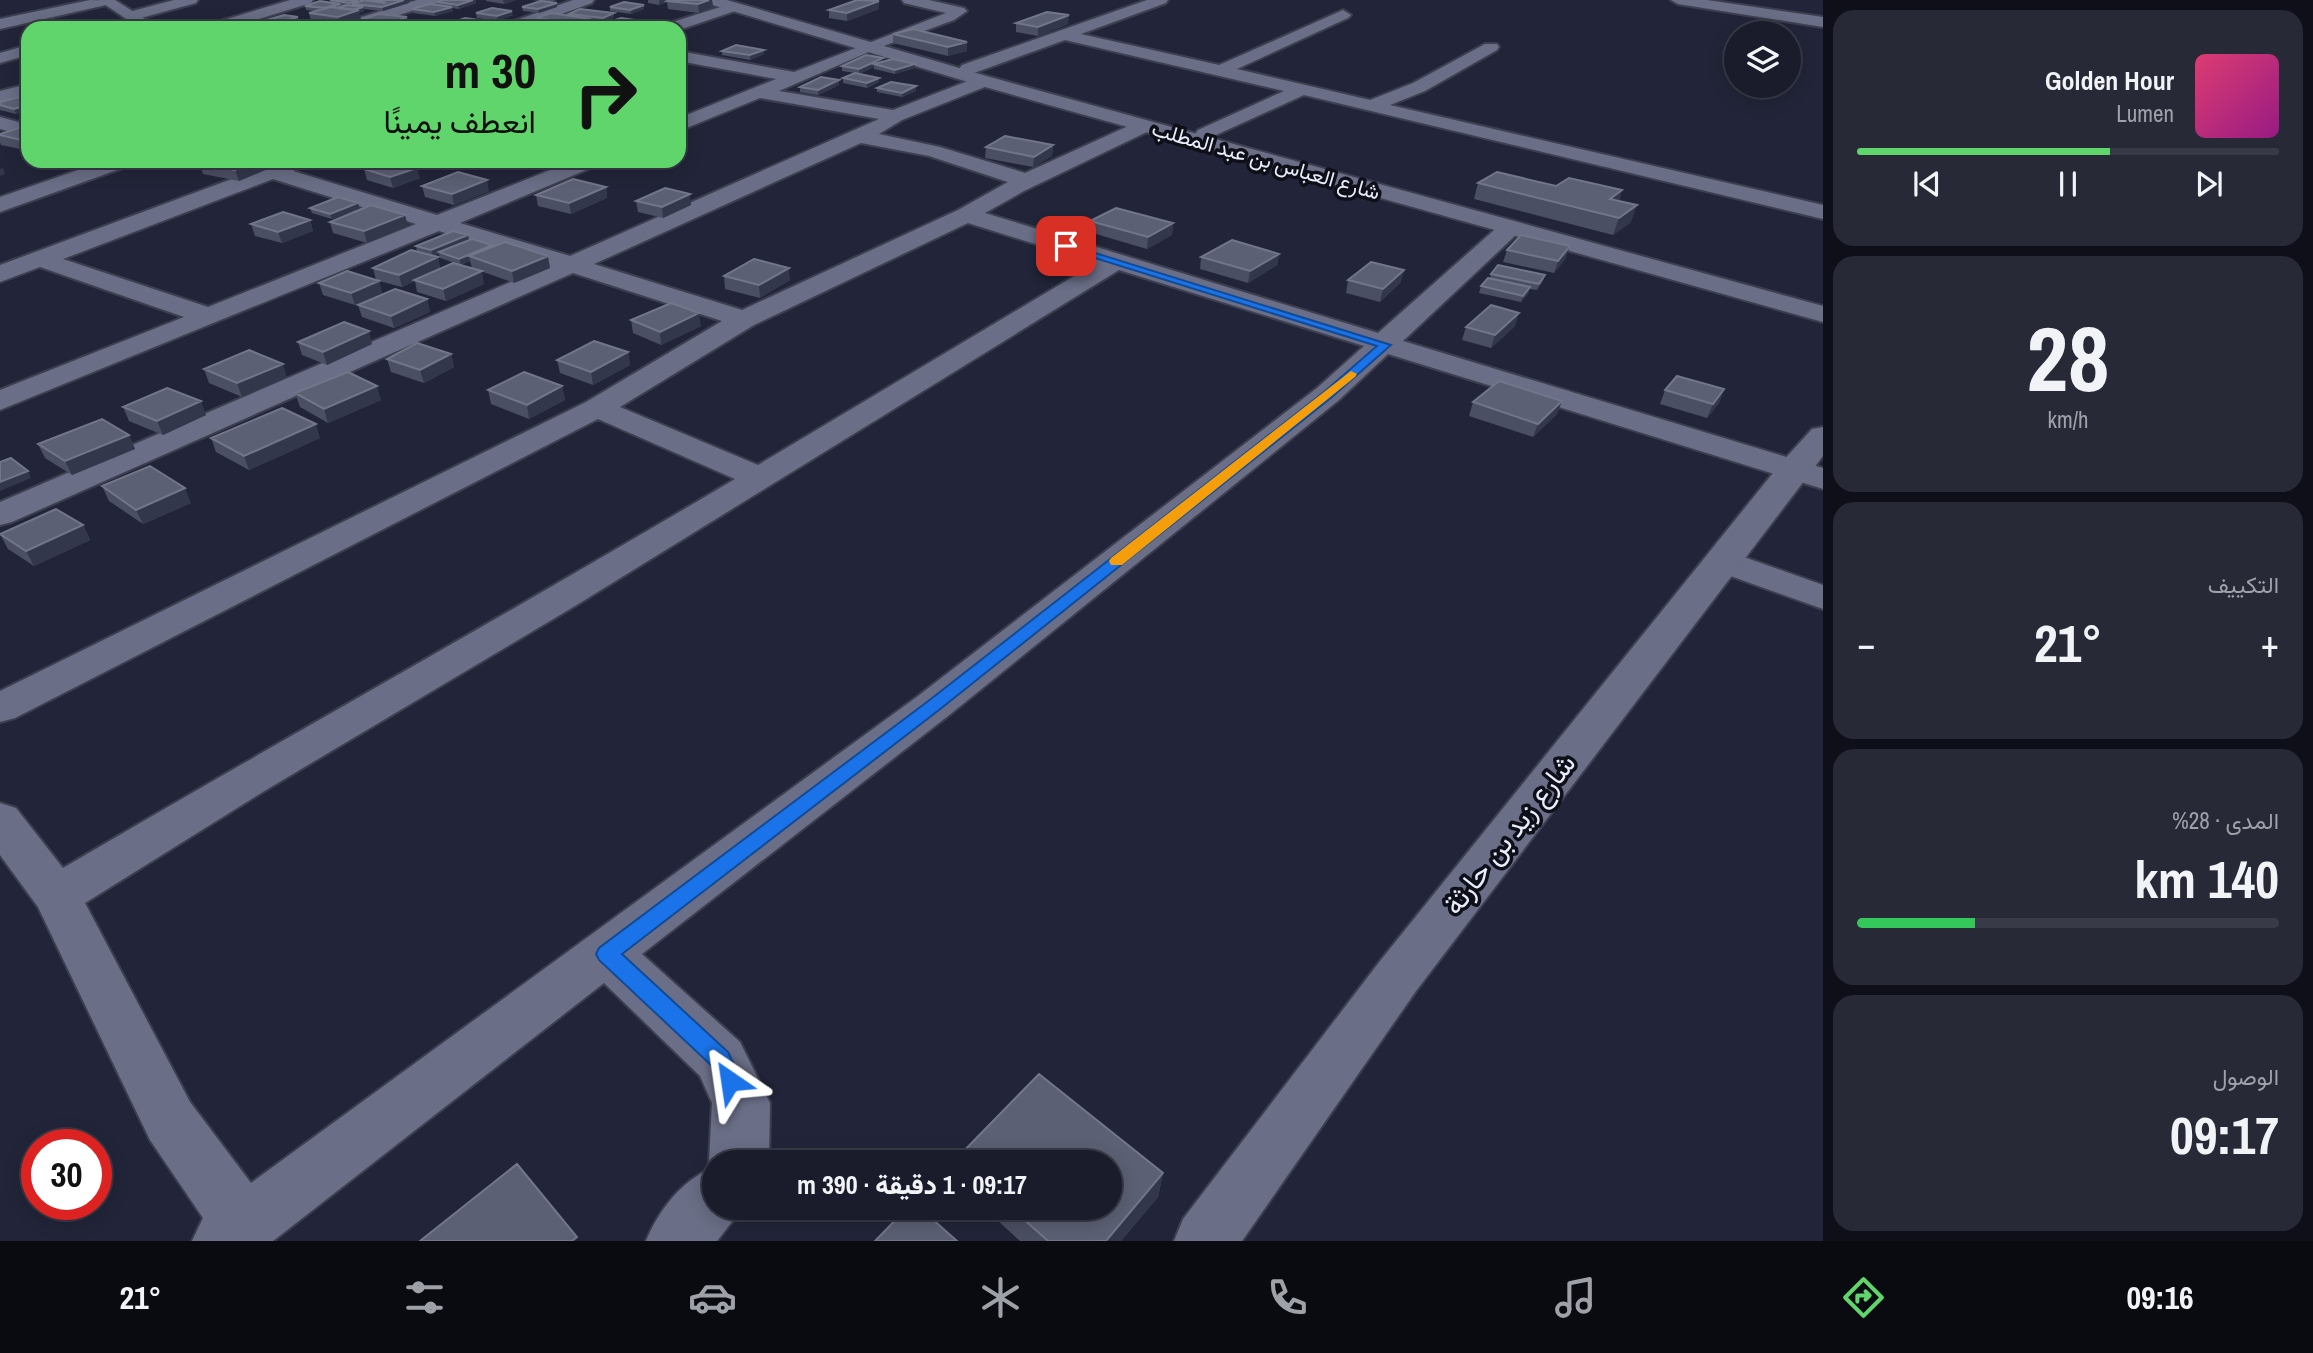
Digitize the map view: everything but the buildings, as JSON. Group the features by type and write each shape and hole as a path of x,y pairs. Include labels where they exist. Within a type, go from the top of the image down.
{"street":[{"path":"0,9 39,0"},
{"path":"0,24 105,0 133,21"},
{"path":"137,21 191,0"},
{"path":"236,21 306,0"},
{"path":"528,21 587,0"},
{"name":"شارع العباس بن عبد المطلب","path":"711,0 874,45 1144,126 1823,314"},
{"path":"686,122 959,11 909,0"},
{"path":"0,515 858,136 976,75 1065,35 1161,0"},
{"path":"1677,0 1823,22"},
{"path":"362,21 422,1"},
{"path":"686,22 733,4"},
{"path":"1222,70 1343,15"},
{"path":"1065,35 1374,105 1693,184 1823,212"},
{"path":"1374,105 1419,87 1492,47"},
{"path":"0,58 21,52"},
{"path":"686,57 794,77"},
{"name":"شارع العباس بن عبد المطلب","path":"976,75 1205,134 1823,304"},
{"path":"1205,134 1303,89"},
{"path":"0,97 21,91"},
{"path":"760,93 895,116"},
{"path":"686,104 715,110"},
{"path":"0,708 597,408 744,320 966,215 1027,181 1144,126"},
{"path":"858,136 933,151 1027,181"},
{"path":"0,205 104,168"},
{"path":"0,274 283,168"},
{"path":"0,401 565,168"},
{"path":"274,172 656,290 744,320"},
{"path":"966,215 1808,474"},
{"path":"0,820 57,896 170,1121 233,1233 607,954 944,697 1328,394 1385,345 1510,228"},
{"path":"39,260 206,315"},
{"path":"57,896 760,478 1117,261"},
{"path":"597,408 760,478"},
{"name":"شارع زيد بن حارثة","path":"1205,1241 1398,976 1724,561 1808,474 1823,436"},
{"path":"1724,561 1823,598"},
{"path":"607,954 720,1059 741,1103 739,1150"},
{"path":"677,1241 702,1211"}],"slow traffic":[{"path":"1116,561 1351,374"}],"route":[{"path":"730,1081 720,1059 607,954 933,706 1328,394 1385,345 1066,246"}]}
